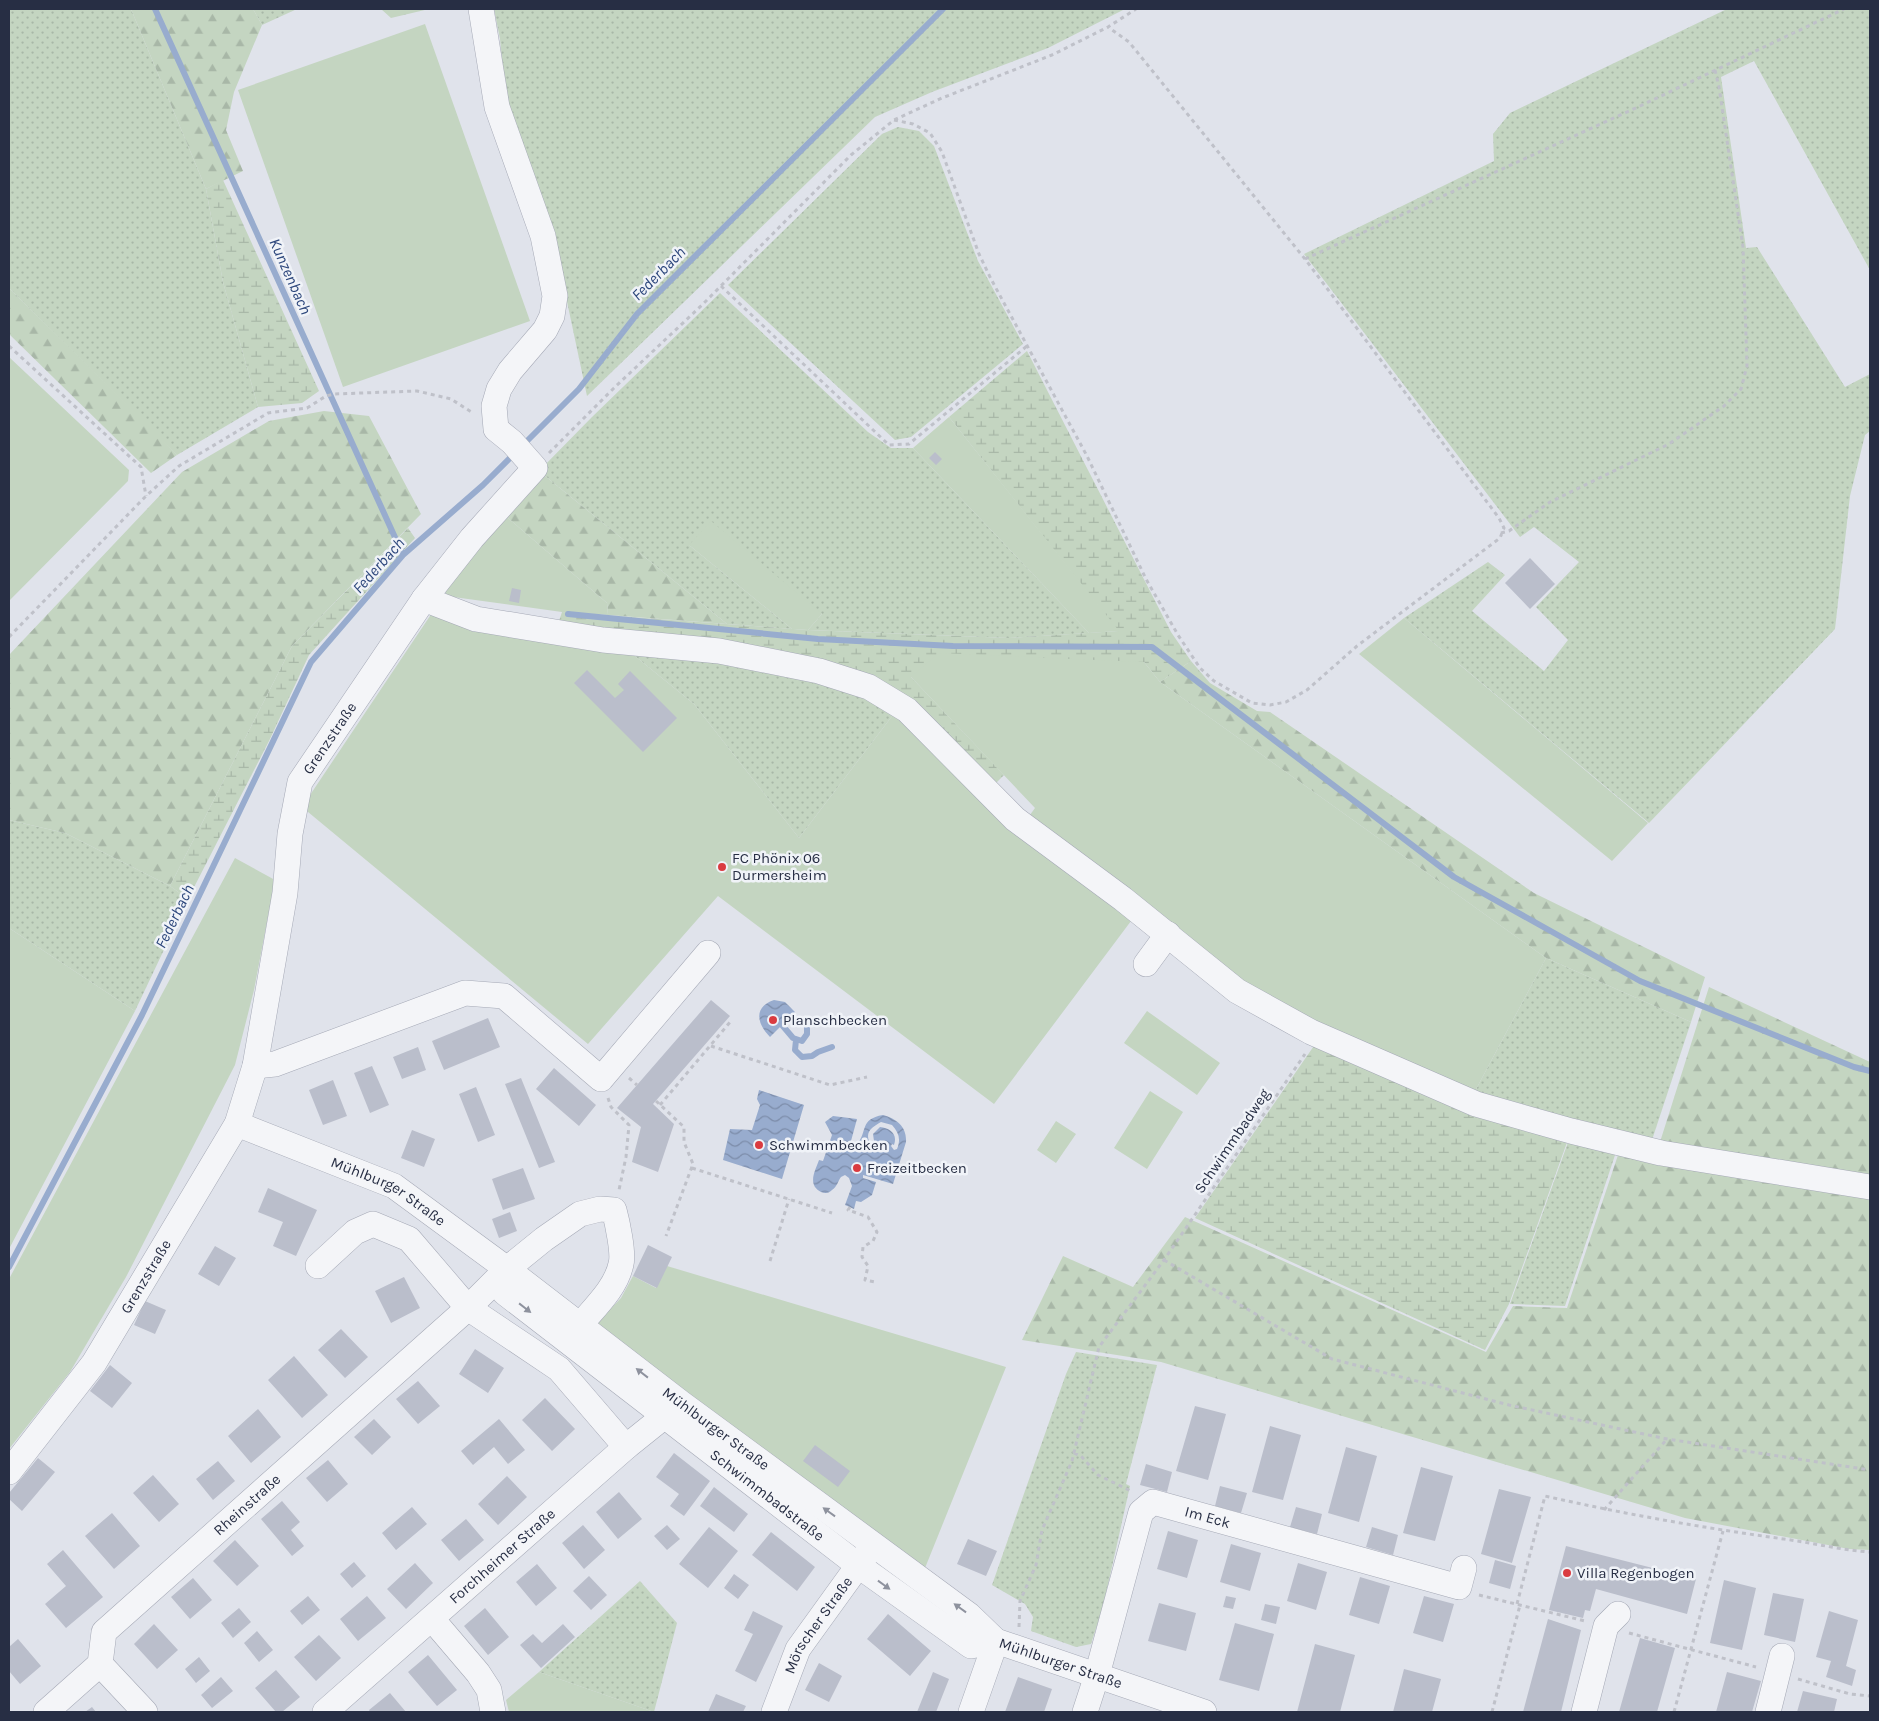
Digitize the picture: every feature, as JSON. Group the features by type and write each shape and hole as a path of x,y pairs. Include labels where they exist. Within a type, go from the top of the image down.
{"street":[{"path":"480,9 497,107 543,236 555,296 552,316 545,330 510,371 498,389 494,406 517,449"},
{"name":"Grenzstraße","path":"9,1472 94,1363 237,1124 255,1066 285,893 290,834 300,782 424,599 472,538 517,449"},
{"path":"424,599 476,619 603,640 719,651 819,671 869,687 907,710 1015,819 1168,934 1237,991 1311,1032 1476,1104 1571,1132 1661,1153 1870,1188"},
{"path":"1146,964 1168,934"},
{"path":"255,1066 275,1064 465,993 504,996 601,1080 705,966"},
{"name":"Mühlburger Straße","path":"237,1124 394,1186 580,1325 673,1410 873,1545 1007,1644 1204,1712"},
{"name":"Rheinstraße","path":"100,1664 104,1632 468,1308 507,1269 544,1239 580,1214 600,1209 614,1210"},
{"path":"580,1325 612,1288 622,1263 614,1210"},
{"path":"318,1266 356,1232 373,1224 409,1238 468,1308 559,1369 626,1447"},
{"name":"Schwimmbadstraße","path":"507,1269 505,1293 673,1410 859,1566 972,1646 1007,1644"},
{"name":"Forchheimer Straße","path":"325,1712 626,1447 673,1410"},
{"name":"Im Eck","path":"1148,1506 1153,1502 1461,1577"},
{"path":"1085,1712 1097,1675 1141,1512 1148,1506"},
{"name":"Mörscher Straße","path":"774,1712 798,1649 873,1545"},
{"path":"432,1619 478,1673 489,1690 493,1712"},
{"path":"1584,1712 1612,1620"},
{"path":"971,1712 1007,1644"},
{"path":"46,1712 100,1664 145,1712"},
{"path":"1768,1712 1780,1664"}],"path":[{"path":"9,637 146,496 179,466 268,413 307,408 326,396 334,394 417,391 451,399 517,449 614,388 721,286 851,155 894,120 942,98 1052,55 1108,28 1136,9"},
{"path":"1304,259 1844,9"},
{"path":"894,120 913,124 930,134 942,152 979,254 1086,456 1146,578 1178,635 1200,668 1214,681 1252,703 1270,706 1286,702 1306,690 1357,646 1500,538 1504,528 1499,518 1304,259 1130,42 1108,28"},
{"path":"1501,534 1510,531 1550,502 1669,444 1724,406 1741,389 1747,366 1743,247 1715,70"},
{"path":"721,286 889,445 909,444 1027,346"},
{"path":"9,346 141,467 146,496"},
{"path":"660,1105 732,1021"},
{"name":"Schwimmbadweg","path":"1007,1644 1020,1600 1036,1565 1042,1530 1072,1461 1099,1347 1164,1260 1312,1045 1311,1032"},
{"path":"711,1046 830,1085 867,1077"},
{"path":"601,1080 611,1107 629,1125 626,1157 614,1210"},
{"path":"656,1101 684,1127 684,1142 694,1164 666,1236"},
{"path":"692,1168 832,1213"},
{"path":"770,1261 789,1199"},
{"path":"850,1207 848,1210 868,1217 877,1232 873,1242 864,1247 862,1257 868,1266 864,1280 875,1282"},
{"path":"1164,1260 1332,1359 1509,1405 1667,1438 1870,1470"},
{"path":"1604,1510 1667,1438"},
{"path":"1074,1453 1081,1456 1098,1475 1130,1490 1148,1506"},
{"path":"1492,1712 1545,1496 1604,1510 1842,1550 1870,1552"},
{"path":"1674,1712 1723,1530"},
{"path":"1461,1577 1478,1595 1518,1605 1612,1620 1691,1650 1780,1664 1850,1694 1870,1696"}],"green space":[{"path":"9,9 131,9 206,189 223,282 258,407 177,455 9,288"},
{"path":"131,9 253,9 262,25 234,92 226,130 243,171 206,189"},
{"path":"253,9 297,9 262,25"},
{"path":"381,9 429,9 391,18"},
{"path":"494,9 1125,9 1048,48 932,92 875,117 587,396 551,226 507,113 500,39"},
{"path":"1727,9 1870,9 1870,270 1754,61 1721,77 1746,248 1757,247 1845,387 1870,374 1870,431 1865,435 1850,496 1835,629 1649,823 1404,618 1488,562 1505,575 1472,611 1544,671 1568,640 1536,607 1579,562 1534,527 1520,537 1304,254 1494,161 1493,134 1510,113"},
{"path":"425,24 530,321 343,387 238,90"},
{"path":"898,127 919,131 934,146 978,261 1023,344 911,437 895,440 728,285 882,134"},
{"path":"223,180 319,391 302,403 258,407 223,282 206,189"},
{"path":"9,288 177,455 151,473 9,334"},
{"path":"720,293 868,432 891,448 913,448 1089,633 1009,638 808,630 822,614 689,545 792,629 727,624 539,471"},
{"path":"1027,351 1171,632 1191,661 1160,682 1144,662 911,677 1004,775 993,786 898,695 557,627 562,612 808,630 1009,638 1118,631 949,417"},
{"path":"9,357 129,470 128,481 9,601"},
{"path":"324,411 369,416 421,514 292,646 170,886 65,833 9,820 9,655 182,472 269,421"},
{"path":"949,417 1119,631 1089,633 913,448"},
{"path":"539,471 727,624 608,615 607,603 501,512"},
{"path":"501,512 607,603 608,615 562,612 446,596 444,582"},
{"path":"711,521 822,614 808,630 792,629 689,545"},
{"path":"408,528 415,538 309,655 269,741 188,899 170,886 292,646"},
{"name":"FC Phönix 06 Durmersheim","path":"436,607 625,648 694,704 799,838 896,711 1134,917 994,1104 718,896 588,1044 302,807"},
{"path":"1404,618 1648,823 1612,861 1359,654"},
{"path":"625,648 838,682 896,711 799,838 694,704"},
{"path":"939,653 1144,662 1160,682 1546,958 1474,1093 1313,1026 1221,970 1027,819 1035,808 911,677"},
{"path":"1191,661 1210,683 1257,711 1270,712 1534,893 1705,977 1691,1022 1546,958 1160,682"},
{"path":"9,820 65,833 170,886 188,899 135,1011 9,928"},
{"path":"235,858 275,880 254,990 235,1065 126,1277 70,1372 9,1449 9,1279"},
{"path":"9,928 135,1011 9,1249"},
{"path":"1546,958 1691,1022 1650,1146 1474,1093"},
{"path":"1709,987 1870,1062 1870,1550 1849,1549 1685,1518 1161,1362 1022,1340 1063,1256 1133,1287 1185,1217 1486,1352 1513,1306 1567,1308 1618,1155 1654,1161"},
{"path":"1147,1011 1220,1063 1197,1095 1124,1043"},
{"path":"1318,1040 1570,1134 1509,1304 1485,1350 1195,1218"},
{"path":"1150,1091 1183,1112 1147,1169 1114,1148"},
{"path":"1056,1121 1076,1134 1056,1163 1037,1150"},
{"path":"1571,1134 1618,1146 1565,1306 1510,1304"},
{"path":"667,1266 1006,1367 923,1573 597,1323 621,1298 633,1276 656,1288"},
{"path":"1076,1352 1157,1365 1126,1484 1130,1486 1103,1607 1091,1644 1076,1647 1031,1631 1033,1617 1025,1604 992,1585 1066,1374"},
{"path":"640,1581 677,1623 654,1712 539,1672"},
{"path":"539,1672 654,1712 509,1712 506,1700"}],"water":[{"name":"Planschbecken","path":"774,1000 785,1002 795,1012 770,1037 762,1027 759,1016 763,1007"},
{"name":"Schwimmbecken","path":"759,1090 804,1105 782,1179 723,1160 730,1129 752,1130 760,1105 757,1099"},
{"name":"Freizeitbecken","path":"883,1115 897,1121 905,1132 906,1142 893,1184 863,1175 863,1178 876,1182 872,1195 861,1202 856,1201 854,1209 845,1205 852,1186 849,1178 845,1175 841,1177 835,1187 829,1192 821,1192 814,1186 813,1178 819,1160 823,1161 832,1135 825,1122 833,1116 857,1119 851,1141 857,1144 867,1123 875,1117","holes":["881,1122 892,1125 899,1136 897,1149 894,1150 891,1146 892,1144 894,1145 894,1135 890,1130 884,1128 880,1127 873,1134 874,1141 869,1141 868,1134 876,1125"]}],"building":[{"path":"935,452 942,459 936,465 929,458"},
{"path":"1530,558 1555,584 1530,609 1505,583"},
{"path":"512,588 521,590 519,603 509,601"},
{"path":"587,670 615,698 624,690 618,684 630,671 677,718 643,752 574,683"},
{"path":"711,1000 730,1016 653,1104 674,1124 658,1172 632,1162 641,1127 617,1108"},
{"path":"488,1018 500,1047 444,1070 432,1041"},
{"path":"418,1047 426,1070 402,1079 393,1057"},
{"path":"372,1066 389,1105 370,1113 354,1073"},
{"path":"554,1068 596,1105 579,1126 536,1089"},
{"path":"521,1078 555,1162 539,1168 505,1084"},
{"path":"333,1080 347,1116 323,1125 309,1090"},
{"path":"476,1087 495,1135 478,1142 459,1094"},
{"path":"412,1130 435,1139 424,1167 401,1158"},
{"path":"523,1168 535,1199 503,1210 492,1179"},
{"path":"268,1188 317,1210 296,1256 273,1246 283,1222 258,1212"},
{"path":"510,1212 517,1231 499,1238 492,1219"},
{"path":"648,1245 672,1257 657,1288 633,1276"},
{"path":"215,1246 236,1258 219,1286 198,1274"},
{"path":"404,1277 420,1308 391,1323 375,1291"},
{"path":"145,1301 166,1310 155,1334 134,1325"},
{"path":"341,1329 368,1357 345,1378 318,1350"},
{"path":"475,1349 504,1368 488,1393 459,1374"},
{"path":"294,1356 328,1395 302,1418 268,1380"},
{"path":"110,1365 132,1383 112,1408 90,1391"},
{"path":"418,1381 440,1406 418,1424 396,1399"},
{"path":"545,1398 575,1429 552,1451 522,1420"},
{"path":"1195,1406 1226,1414 1208,1480 1176,1471"},
{"path":"258,1409 281,1437 251,1463 228,1436"},
{"path":"374,1419 391,1437 372,1455 354,1437"},
{"path":"499,1419 525,1450 508,1464 494,1447 473,1465 461,1451"},
{"path":"1270,1426 1301,1435 1283,1500 1252,1492"},
{"path":"815,1445 850,1471 838,1487 803,1461"},
{"path":"1346,1447 1377,1456 1359,1522 1328,1513"},
{"path":"674,1453 710,1481 684,1516 670,1506 679,1494 656,1477"},
{"path":"38,1458 55,1472 22,1511 9,1499 9,1493"},
{"path":"328,1460 348,1484 327,1502 306,1478"},
{"path":"218,1461 235,1481 213,1500 196,1479"},
{"path":"1146,1464 1172,1472 1167,1492 1140,1485"},
{"path":"1421,1467 1453,1476 1435,1541 1403,1533"},
{"path":"153,1475 179,1504 159,1522 133,1493"},
{"path":"507,1476 527,1497 498,1525 478,1504"},
{"path":"1220,1486 1247,1493 1241,1513 1215,1506"},
{"path":"714,1487 748,1514 734,1532 700,1506"},
{"path":"1499,1489 1531,1497 1512,1563 1481,1554"},
{"path":"619,1492 642,1519 618,1539 596,1512"},
{"path":"282,1501 300,1522 291,1530 304,1546 292,1556 261,1519"},
{"path":"412,1507 427,1524 396,1550 382,1533"},
{"path":"1296,1507 1322,1514 1317,1534 1290,1527"},
{"path":"112,1513 140,1546 114,1569 85,1536"},
{"path":"466,1519 484,1540 459,1561 441,1540"},
{"path":"583,1525 605,1550 584,1569 562,1543"},
{"path":"667,1525 680,1539 667,1550 654,1536"},
{"path":"709,1527 738,1551 708,1588 679,1564"},
{"path":"1372,1527 1398,1535 1393,1555 1366,1547"},
{"path":"1168,1531 1198,1540 1187,1578 1157,1569"},
{"path":"771,1532 815,1567 797,1591 752,1555"},
{"path":"968,1539 997,1551 986,1576 957,1564"},
{"path":"235,1540 259,1566 237,1586 213,1561"},
{"path":"1231,1544 1261,1553 1250,1591 1220,1582"},
{"path":"1566,1546 1696,1579 1687,1614 1596,1589 1590,1611 1585,1610 1583,1618 1549,1610"},
{"path":"63,1550 103,1597 66,1628 45,1604 66,1586 47,1564"},
{"path":"1495,1560 1516,1566 1510,1589 1489,1583"},
{"path":"354,1562 366,1576 352,1588 340,1574"},
{"path":"415,1563 433,1583 406,1609 387,1589"},
{"path":"1298,1563 1327,1572 1316,1610 1287,1601"},
{"path":"537,1564 557,1588 536,1606 516,1582"},
{"path":"734,1574 749,1585 738,1599 724,1588"},
{"path":"589,1576 607,1595 591,1610 573,1591"},
{"path":"1360,1577 1390,1586 1379,1624 1349,1615"},
{"path":"193,1578 212,1600 190,1619 171,1597"},
{"path":"1724,1580 1756,1588 1742,1650 1710,1643"},
{"path":"1773,1593 1804,1599 1795,1642 1764,1635"},
{"path":"308,1596 320,1610 302,1625 290,1611"},
{"path":"367,1596 386,1618 358,1641 340,1619"},
{"path":"1226,1596 1236,1598 1233,1609 1223,1607"},
{"path":"1424,1596 1454,1604 1443,1642 1413,1633"},
{"path":"1159,1603 1196,1613 1186,1651 1148,1641"},
{"path":"1265,1604 1280,1607 1276,1624 1261,1620"},
{"path":"239,1608 251,1622 233,1638 221,1623"},
{"path":"485,1608 509,1637 488,1655 464,1626"},
{"path":"753,1611 783,1626 756,1682 735,1671 753,1634 744,1630"},
{"path":"1829,1611 1858,1620 1846,1666 1856,1670 1852,1686 1826,1677 1831,1661 1816,1657"},
{"path":"888,1614 931,1651 910,1676 867,1639"},
{"path":"1548,1619 1581,1630 1561,1712 1523,1712"},
{"path":"1235,1623 1274,1634 1259,1691 1219,1680"},
{"path":"154,1624 178,1650 157,1669 134,1644"},
{"path":"563,1624 575,1637 541,1668 520,1645 533,1634 542,1643"},
{"path":"257,1631 273,1650 259,1662 244,1643"},
{"path":"319,1635 341,1658 316,1681 294,1657"},
{"path":"1640,1638 1675,1648 1657,1712 1619,1712"},
{"path":"18,1639 41,1666 20,1684 9,1671 9,1647"},
{"path":"1315,1644 1355,1655 1340,1712 1297,1712"},
{"path":"428,1655 457,1690 437,1706 408,1672"},
{"path":"199,1657 210,1671 196,1683 185,1669"},
{"path":"819,1663 842,1676 829,1702 805,1690"},
{"path":"1404,1669 1441,1679 1432,1712 1393,1712"},
{"path":"276,1670 300,1697 282,1712 276,1712 255,1688"},
{"path":"933,1672 949,1679 936,1712 917,1712"},
{"path":"1727,1672 1761,1681 1752,1712 1716,1712"},
{"path":"221,1677 233,1691 212,1708 201,1695"},
{"path":"1018,1677 1052,1689 1044,1712 1005,1712"},
{"path":"1803,1691 1837,1699 1834,1712 1797,1712"},
{"path":"390,1693 406,1712 370,1712 369,1710"},
{"path":"716,1694 746,1706 743,1712 708,1712"},
{"path":"92,1707 96,1712 85,1712"}],"waterway":[{"name":"Kunzenbach","path":"155,9 403,555"},
{"name":"Federbach","path":"522,446 579,389 637,314 943,9"},
{"name":"Federbach","path":"9,1267 142,1015 311,662 403,555 483,485 515,453"},
{"path":"568,614 818,639 953,646 1152,647 1454,877 1640,981 1854,1067 1870,1071"},
{"path":"782,1025 793,1038 802,1041 807,1034 807,1026 811,1021"},
{"path":"796,1040 795,1050 802,1057 812,1056 832,1047"}],"place":[{"name":"FC Phönix 06 Durmersheim","path":"722,867"},
{"name":"Planschbecken","path":"773,1020"},
{"name":"Schwimmbecken","path":"759,1145"},
{"name":"Freizeitbecken","path":"857,1168"},
{"name":"Villa Regenbogen","path":"1567,1573"}]}
